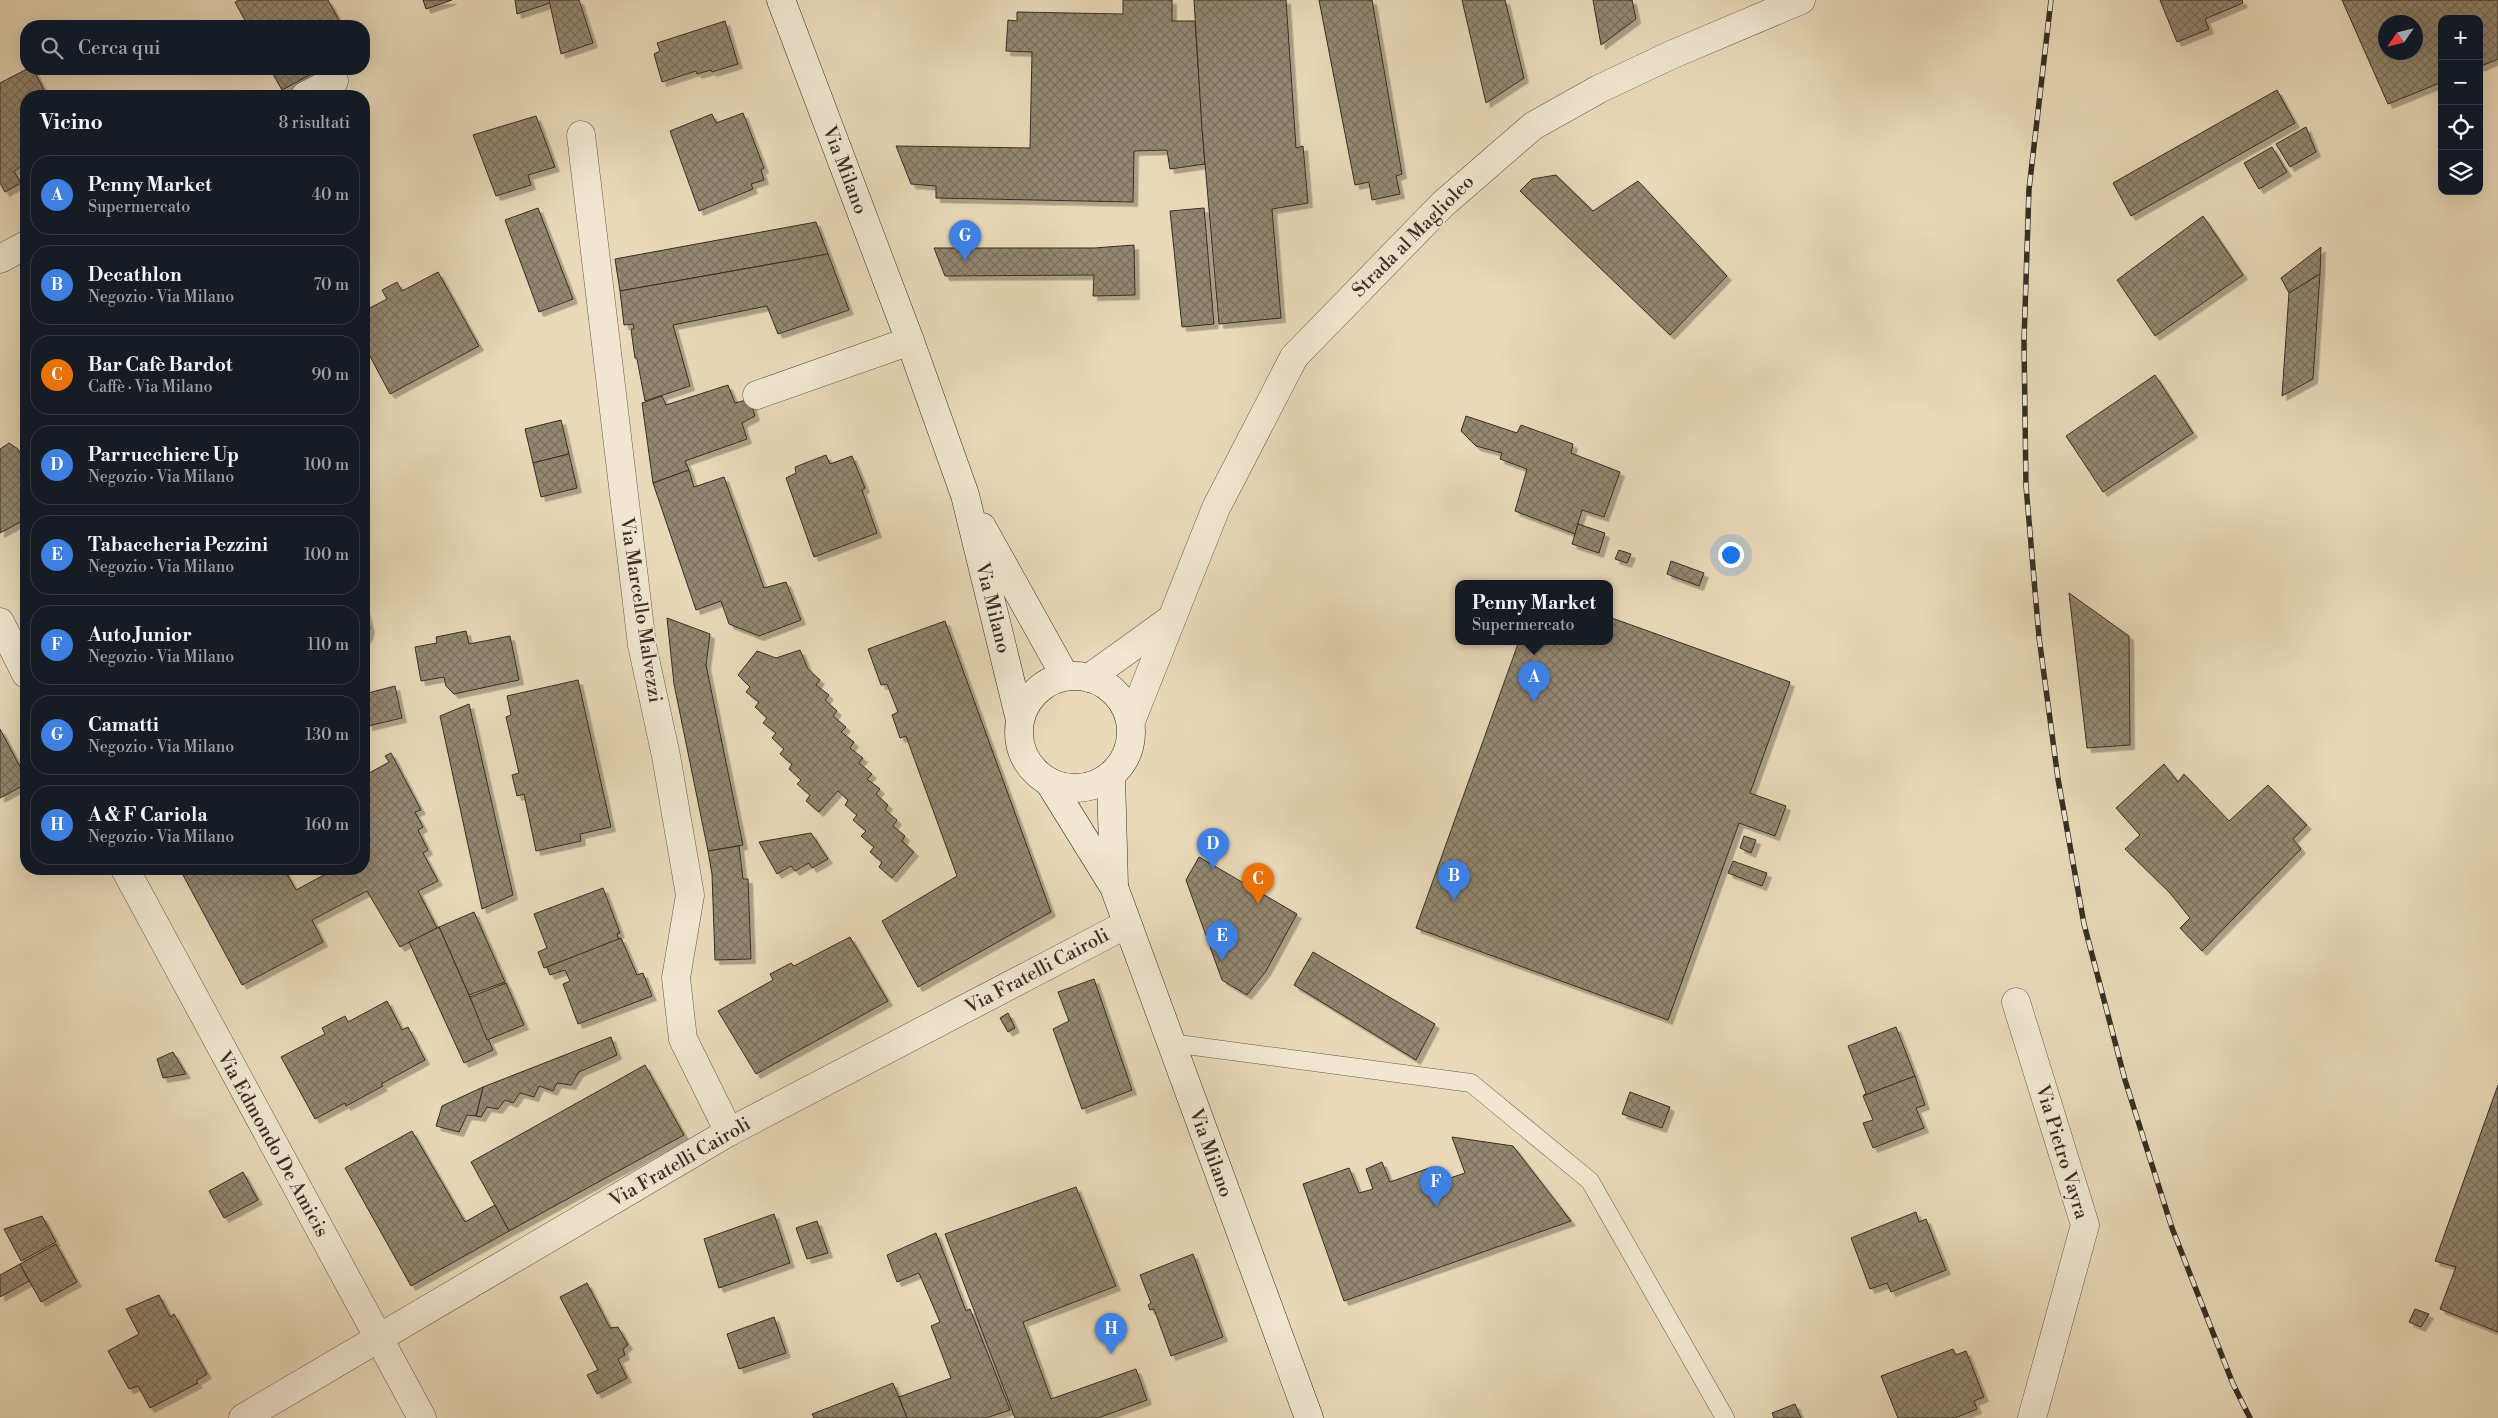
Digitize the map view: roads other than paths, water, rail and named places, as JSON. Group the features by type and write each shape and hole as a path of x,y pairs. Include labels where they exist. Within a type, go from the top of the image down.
{"street":[{"name":"Via Milano","path":"781,0 910,341 965,495 1020,720"},
{"name":"Strada al Maglioleo","path":"1131,721 1216,508 1294,357 1443,204 1473,176 1542,121 1599,88 1671,54 1801,0"},
{"path":"317,90 334,81"},
{"name":"Via Marcello Malvezzi","path":"581,135 642,645 690,895 676,978 683,1039 729,1132"},
{"path":"0,259 20,248"},
{"path":"757,395 910,341"},
{"name":"Via Milano","path":"965,495 1077,677"},
{"path":"1077,677 1104,684 1116,693 1126,706 1131,721 1129,750 1123,763 1111,776 1096,785 1081,788 1064,788 1049,782 1034,771 1024,756 1019,738 1020,720 1026,704 1036,692 1049,682 1077,677 1171,619"},
{"path":"0,622 20,662"},
{"name":"Via Milano","path":"1111,776 1114,887"},
{"name":"Via Milano","path":"1049,782 1114,887 1309,1418"},
{"name":"Via Edmondo De Amicis","path":"128,875 154,927 422,1418"},
{"name":"Via Fratelli Cairoli","path":"243,1418 729,1132 1127,924"},
{"name":"Via Pietro Vayra","path":"2016,1002 2085,1225 2032,1418"}],"lane":[{"path":"1171,1043 1471,1083 1590,1181 1725,1418"}],"railway":[{"path":"2051,0 2029,189 2024,341 2026,486 2039,637 2058,779 2084,924 2125,1080 2172,1228 2233,1384 2250,1418"}],"place":[{"name":"Camatti","path":"965,261"},
{"name":"Penny Market","path":"1534,702"},
{"name":"Parrucchiere Up","path":"1213,869"},
{"name":"Decathlon","path":"1454,901"},
{"name":"Bar Cafè Bardot","path":"1258,904"},
{"name":"Tabaccheria Pezzini","path":"1222,961"},
{"name":"Auto Junior","path":"1436,1207"},
{"name":"A & F Cariola","path":"1111,1354"}]}
